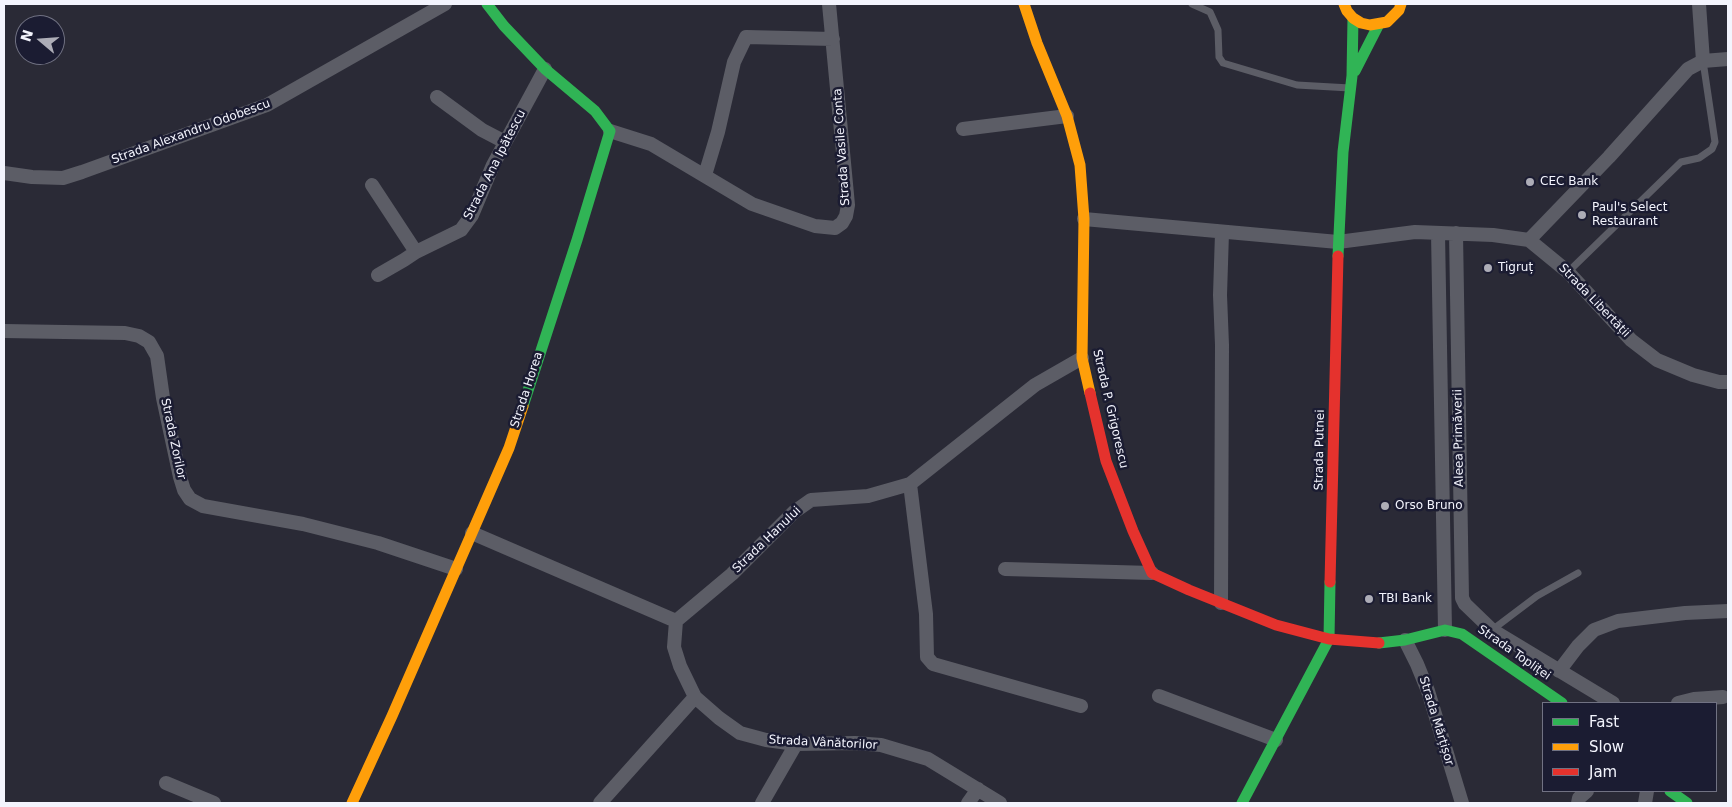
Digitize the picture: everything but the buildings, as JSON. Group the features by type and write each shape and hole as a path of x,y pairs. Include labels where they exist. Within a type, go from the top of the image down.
{"street":[{"name":"Strada Alexandru Odobescu","path":"4,173 32,177 63,178 267,106 445,4"},
{"path":"487,4 504,26 545,69 595,111 610,131"},
{"name":"Strada Vasile Conta","path":"610,131 651,144 752,204 815,226 835,228 842,223 846,216 848,205 829,4"},
{"name":"Strada P. Grigorescu","path":"1024,4 1037,43 1067,116 1080,165 1084,219 1082,358 1106,461 1133,531 1152,573"},
{"path":"1344,4 1353,18 1370,25 1387,22 1400,7 1412,4"},
{"path":"1699,4 1703,61"},
{"name":"Strada Putnei","path":"1242,803 1329,639 1338,242 1342,152 1351,82 1353,18"},
{"name":"Strada Putnei","path":"1351,82 1378,24"},
{"path":"705,175 718,132 734,62 746,38 833,39"},
{"path":"1084,219 1338,242 1415,232 1493,235 1529,240 1609,157 1688,69 1703,61 1728,59"},
{"name":"Strada Ana Ipătescu","path":"378,275 416,252 462,230 472,216 505,142 545,69"},
{"path":"438,98 482,130 505,142"},
{"path":"963,129 1067,116"},
{"name":"Strada Horea","path":"352,803 509,448 610,131"},
{"path":"372,184 416,252"},
{"path":"1221,603 1222,345 1220,295 1222,233"},
{"name":"Aleea Primăverii","path":"1438,233 1445,630"},
{"name":"Aleea Primăverii","path":"1456,233 1462,598 1465,604 1492,630 1610,702"},
{"name":"Strada Libertății","path":"1529,240 1568,272 1631,340 1657,360 1693,376 1719,382 1728,382"},
{"name":"Strada Zorilor","path":"4,330 124,333 140,336 149,342 157,356 184,490 190,499 203,506 228,509 322,529 378,543 456,569"},
{"name":"Strada Hanului","path":"676,621 732,574 794,512 811,500 868,496 910,484 1034,385 1082,358"},
{"path":"910,484 926,614 927,657 933,664 1081,706"},
{"path":"472,533 676,621"},
{"path":"1005,569 1152,573 1276,625 1329,639 1382,643 1405,640 1445,630"},
{"path":"1559,671 1578,646 1594,630 1618,621 1685,613 1728,611"},
{"name":"Strada Vânătorilor","path":"676,621 674,647 680,666 695,697 740,733 766,740 796,744 855,743 881,745 928,760 1000,803"},
{"name":"Strada Topliței","path":"1445,630 1462,634 1477,643 1561,702"},
{"path":"1477,643 1492,630"},
{"name":"Strada Mărțișor","path":"1405,640 1418,664 1428,691 1462,803"},
{"path":"1159,696 1276,740"},
{"path":"600,803 695,697"},
{"path":"1683,702 1723,697"},
{"path":"762,803 796,744"},
{"path":"166,783 214,803"},
{"path":"968,803 978,789"},
{"path":"1578,803 1579,798 1586,792"},
{"path":"1671,792 1687,803"}],"lane":[{"path":"1192,4 1210,12 1218,30 1219,57 1223,63 1297,85 1351,82"},
{"path":"1568,272 1681,162 1699,158 1712,149 1715,142 1703,61"},
{"path":"1492,630 1537,596 1578,573"}],"traffic: fast":[{"path":"487,4 504,26 545,69 595,111 610,131 523,406"},
{"path":"1338,256 1343,152 1352,76 1353,18"},
{"path":"1355,71 1379,24"},
{"path":"1242,803 1329,639 1330,582"},
{"path":"1379,643 1405,640 1445,630 1462,634 1561,702"},
{"path":"1671,792 1687,803"}],"traffic: slow":[{"path":"1024,4 1037,43 1067,116 1080,165 1084,219 1082,358 1090,393"},
{"path":"1344,4 1353,18 1361,23 1370,25 1387,22 1399,10 1401,4"},
{"path":"352,803 509,448 523,406"}],"traffic: jam":[{"path":"1330,582 1338,256"},
{"path":"1090,393 1106,461 1133,531 1152,573 1276,625 1329,639 1379,643"}],"place":[{"name":"CEC Bank","path":"1530,182"},
{"name":"Paul's Select Restaurant","path":"1582,215"},
{"name":"Tigruț","path":"1488,268"},
{"name":"Orso Bruno","path":"1385,506"},
{"name":"TBI Bank","path":"1369,599"}]}
